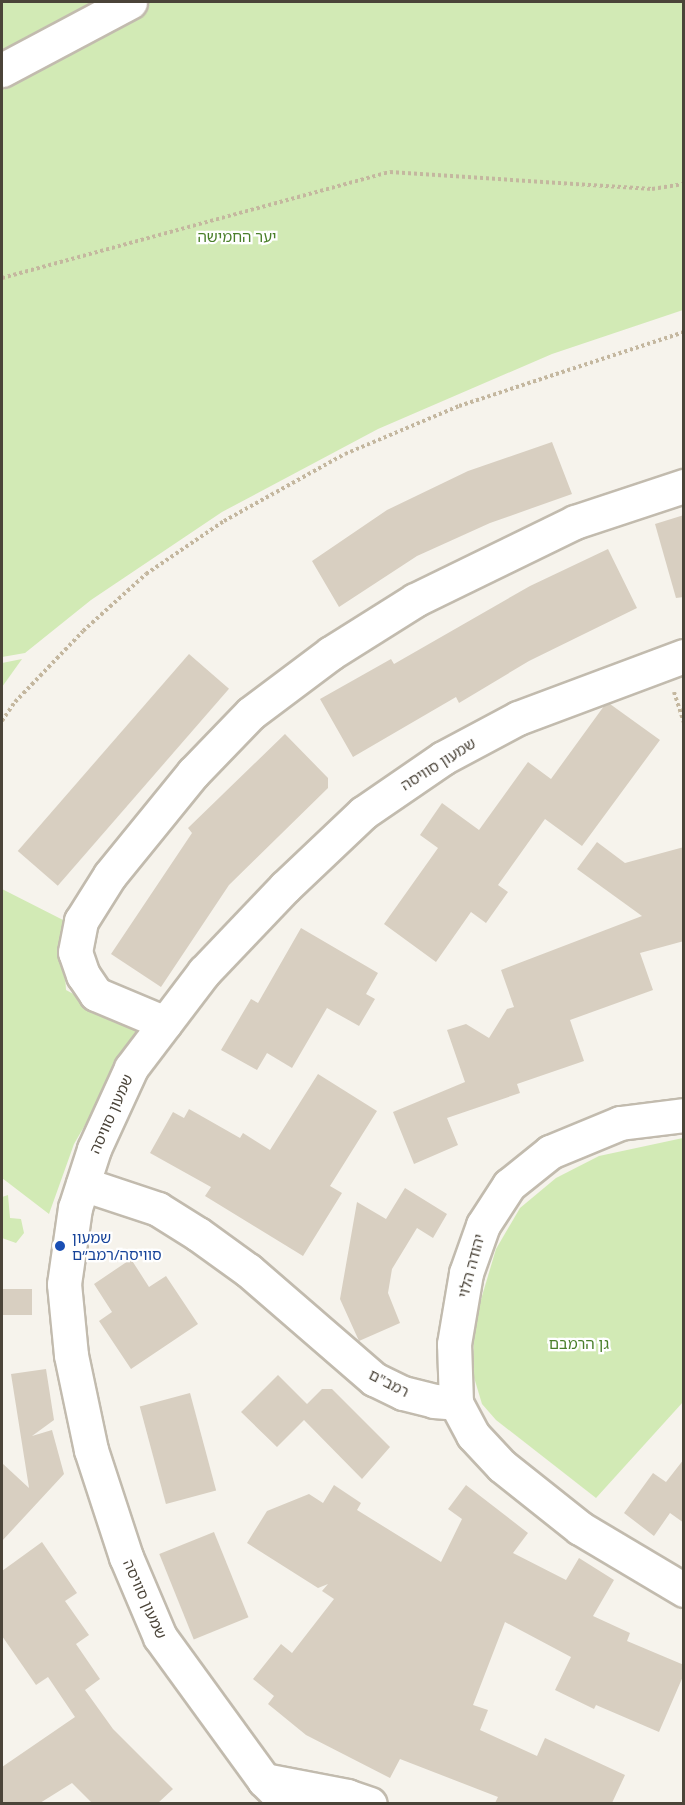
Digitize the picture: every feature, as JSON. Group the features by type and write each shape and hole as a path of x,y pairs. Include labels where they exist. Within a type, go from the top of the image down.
{"street":[{"path":"2,70 130,2"},
{"path":"165,1023 96,994 83,975 75,952 81,921 110,875 193,772 250,713 331,653 415,600 575,522 684,486"},
{"name":"שמעון סוויסה","path":"288,1803 264,1780 160,1637 126,1557 91,1450 71,1355 64,1284 75,1208 94,1149 131,1068 204,972 285,887 363,813 443,758 518,718 684,656"},
{"name":"יהודה הלוי","path":"456,1402 454,1344 466,1273 483,1225 509,1185 550,1152 610,1127 620,1123 684,1115"},
{"name":"רמב\"ם","path":"83,1184 158,1209 198,1234 248,1270 374,1379 403,1393 434,1401 456,1402"},
{"path":"456,1402 473,1435 502,1466 580,1528 684,1590"},
{"path":"264,1780 347,1796 370,1803"}],"path":[{"path":"2,278 390,172 652,189 684,184"},
{"path":"2,721 15,702 83,631 146,574 224,521 345,454 459,406 684,332"}],"green space":[{"name":"יער החמישה","path":"2,2 683,2 683,310 552,354 378,429 222,512 91,600 25,653 2,657"},
{"path":"22,659 2,687 2,663"},
{"path":"2,889 67,922 63,939 66,990 140,1030 74,1144 49,1214 2,1178"},
{"name":"גן הרמבם","path":"683,1138 683,1402 596,1498 496,1420 482,1404 473,1374 474,1323 496,1249 520,1208 556,1178 599,1156"},
{"path":"8,1195 10,1218 21,1219 24,1233 16,1243 2,1238 2,1197"}],"building":[{"path":"552,442 572,494 490,523 417,556 339,607 312,561 387,510 468,471"},
{"path":"684,515 684,597 676,598 655,524"},
{"path":"608,549 637,608 529,661 459,703 456,697 353,757 320,699 391,659 394,664 530,586"},
{"path":"189,654 229,689 58,886 18,851"},
{"path":"610,704 660,740 582,846 545,819 498,885 508,892 486,923 471,912 436,962 384,924 438,848 420,835 442,803 479,830 528,762 551,779 604,706"},
{"path":"285,734 328,778 328,788 229,885 161,987 111,954 192,833 188,828"},
{"path":"597,842 625,863 684,847 684,941 640,953 653,990 570,1020 584,1061 517,1084 520,1093 447,1118 458,1145 414,1164 393,1112 465,1082 447,1030 466,1024 489,1038 507,1009 514,1007 501,970 642,916 577,869"},
{"path":"301,928 378,973 366,994 375,999 359,1026 327,1008 292,1068 267,1053 257,1070 221,1050 251,999 258,1003"},
{"path":"318,1074 377,1111 330,1186 342,1193 303,1256 205,1196 211,1187 150,1153 173,1112 184,1118 189,1109 240,1138 243,1133 270,1150"},
{"path":"405,1188 447,1214 433,1238 417,1228 392,1269 388,1293 400,1323 359,1341 340,1299 357,1202 386,1219"},
{"path":"131,1259 149,1287 166,1276 198,1324 131,1369 99,1321 112,1312 94,1284"},
{"path":"2,1289 32,1289 32,1315 2,1315"},
{"path":"46,1369 54,1420 32,1436 52,1430 64,1474 2,1541 2,1463 29,1488 11,1374"},
{"path":"278,1375 307,1404 322,1389 332,1389 390,1447 362,1479 304,1420 277,1447 241,1412"},
{"path":"190,1393 216,1491 166,1504 140,1406"},
{"path":"684,1459 684,1523 670,1513 654,1536 624,1513 653,1473 666,1482"},
{"path":"334,1485 361,1503 357,1510 441,1562 462,1519 448,1509 466,1485 528,1533 513,1553 566,1580 579,1558 614,1580 593,1616 630,1633 627,1641 684,1665 684,1674 659,1732 596,1705 594,1709 555,1690 571,1657 505,1622 473,1705 488,1710 480,1730 537,1756 545,1738 625,1775 612,1803 495,1803 498,1797 400,1759 390,1778 306,1735 268,1704 274,1696 253,1679 281,1644 292,1653 334,1599 322,1591 328,1584 318,1588 247,1543 267,1511 309,1494 323,1503"},
{"path":"214,1532 248,1617 194,1639 159,1554"},
{"path":"42,1542 77,1593 65,1601 89,1635 76,1644 100,1679 85,1690 113,1729 173,1789 158,1803 92,1803 72,1783 40,1803 2,1803 2,1767 75,1717 48,1677 36,1685 2,1636 2,1571"}],"place":[{"name":"שמעון סוויסה/רמב״ם","path":"60,1246"}]}
